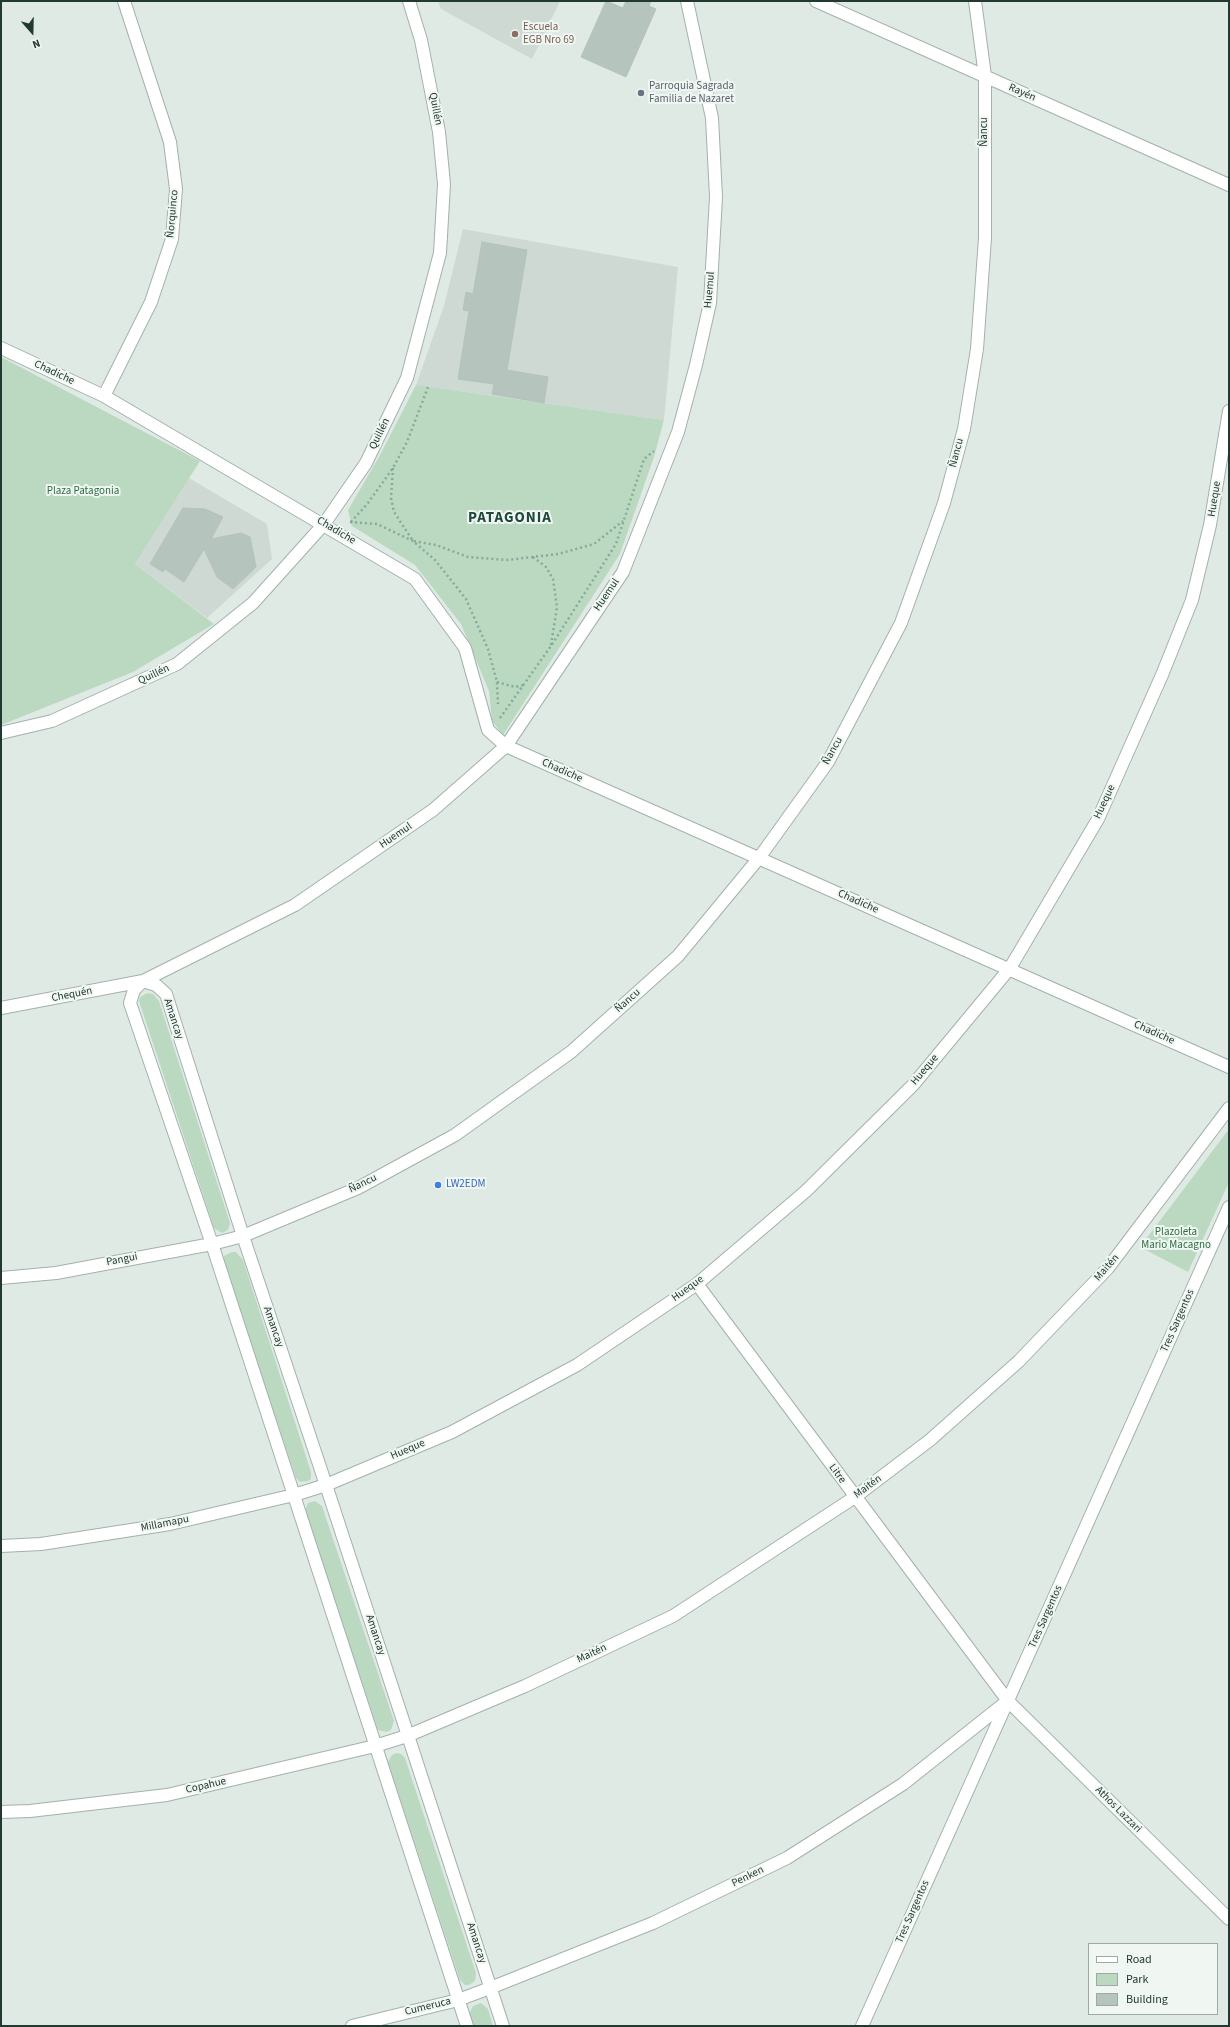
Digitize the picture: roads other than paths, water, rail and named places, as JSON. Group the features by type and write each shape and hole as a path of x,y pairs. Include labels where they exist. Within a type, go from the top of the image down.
{"street":[{"name":"Ñorquinco","path":"104,396 151,302 172,239 176,189 170,142 124,1"},
{"name":"Quillén","path":"1,733 52,721 177,664 253,603 324,524 366,463 407,378 440,253 444,184 439,132 421,40 409,1"},
{"name":"Huemul","path":"143,981 295,905 433,810 506,746 623,572 678,432 696,366 710,303 716,197 712,118 687,1"},
{"name":"Rayén","path":"816,1 1229,185"},
{"name":"Ñancu","path":"243,1236 358,1188 455,1135 571,1052 678,956 759,858 828,762 901,623 944,503 964,429 977,349 985,238 984,76 975,1"},
{"name":"Chadiche","path":"1,348 104,396 415,578 465,648 488,730 506,746 1010,968 1229,1067"},
{"name":"Hueque","path":"326,1485 452,1432 577,1365 697,1284 806,1191 913,1085 1010,968 1098,819 1162,675 1192,600 1210,525 1229,411"},
{"name":"Chequén","path":"1,1008 143,981"},
{"name":"Amancay","path":"143,981 156,985 166,994 243,1236 503,2026"},
{"path":"143,981 134,990 130,1003 212,1244 467,2026"},
{"name":"Maitén","path":"407,1736 525,1686 673,1616 855,1497 930,1440 1019,1361 1108,1268 1229,1108"},
{"name":"Tres Sargentos","path":"862,2026 1229,1208"},
{"name":"Pangui","path":"1,1278 56,1273 212,1244 243,1236"},
{"name":"Litre","path":"697,1284 1008,1702"},
{"name":"Millamapu","path":"1,1546 41,1544 170,1524 294,1495 326,1485"},
{"name":"Athos Lazzari","path":"1008,1702 1229,1919"},
{"name":"Penken","path":"458,2000 653,1923 787,1858 903,1784 1008,1702"},
{"name":"Copahue","path":"1,1812 30,1811 168,1795 375,1746 407,1736"},
{"name":"Cumeruca","path":"352,2026 458,2000"}],"place":[{"name":"Escuela EGB Nro 69","path":"515,34"},
{"name":"Parroquia Sagrada Familia de Nazaret","path":"641,93"},
{"name":"LW2EDM","path":"438,1185"}],"district":[{"name":"PATAGONIA","path":"510,519"}],"park label":[{"name":"Plaza Patagonia","path":"83,492"},
{"name":"Plazoleta Mario Macagno","path":"1176,1239"}]}
